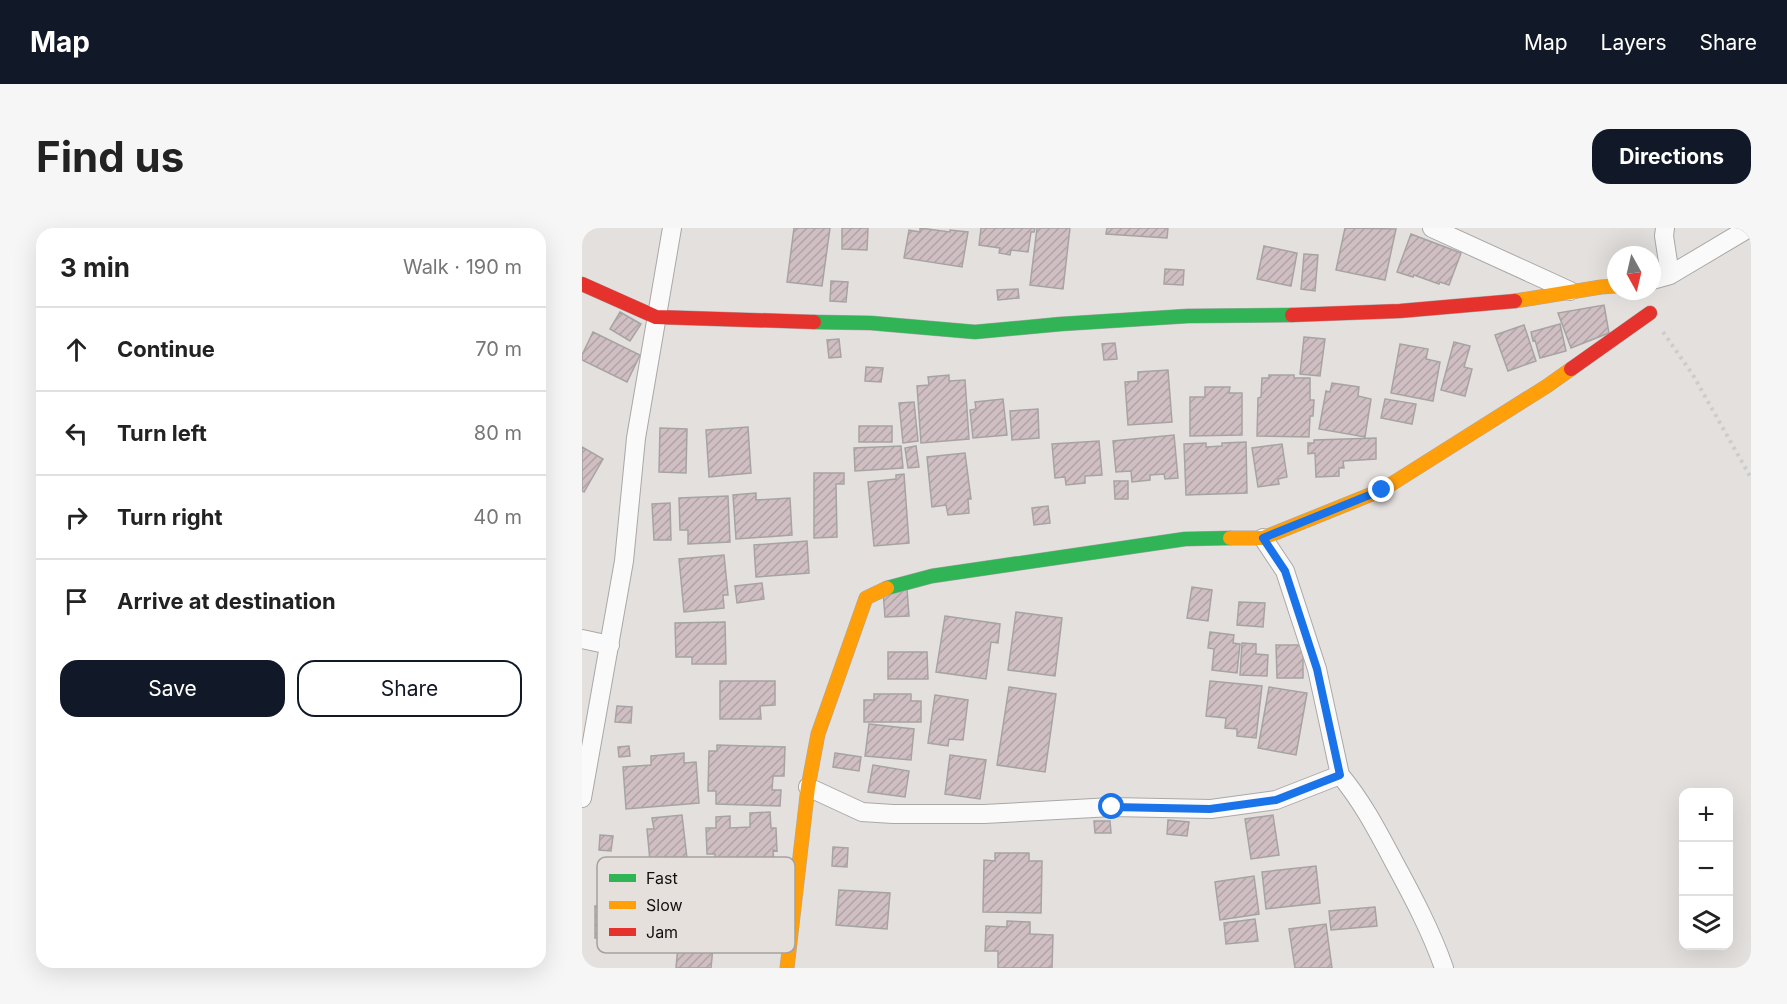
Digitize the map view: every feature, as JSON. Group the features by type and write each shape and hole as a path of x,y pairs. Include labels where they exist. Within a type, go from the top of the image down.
{"street":[{"path":"582,798 624,561 636,438 672,228"},
{"path":"1432,228 1571,292"},
{"path":"1665,228 1664,236 1670,275"},
{"path":"1661,278 1670,275 1749,228"},
{"path":"582,284 656,316 871,323 975,332 1188,316 1330,315 1512,302 1607,287"},
{"path":"795,905 808,787 818,734 866,598 887,588 932,576 1185,539 1263,538 1382,490 1547,386 1650,313"},
{"path":"1263,538 1285,571 1317,669 1340,775 1373,822 1433,938 1444,968"},
{"path":"582,639 610,645"},
{"path":"808,787 862,812 893,814 984,814 1112,807 1210,809 1276,800 1340,775"},
{"path":"788,968 790,953"}],"path":[{"path":"1650,313 1693,375 1751,478"}],"building":[{"path":"794,228 830,228 822,286 787,282"},
{"path":"842,228 868,228 867,250 842,249"},
{"path":"920,228 968,232 962,267 904,258 909,230 920,232"},
{"path":"981,228 1035,228 1034,232 1031,232 1028,252 1011,250 1010,255 999,253 1000,248 979,245"},
{"path":"1037,228 1070,228 1063,289 1030,285"},
{"path":"1107,228 1168,228 1167,238 1106,234"},
{"path":"1345,228 1396,229 1385,280 1336,270"},
{"path":"1411,234 1461,253 1449,285 1397,272"},
{"path":"1264,246 1297,253 1291,286 1257,279"},
{"path":"1304,254 1318,255 1315,291 1301,289"},
{"path":"1165,269 1184,270 1183,285 1164,284"},
{"path":"831,281 848,282 846,302 830,301"},
{"path":"1018,289 1019,298 998,300 997,290"},
{"path":"1604,305 1609,333 1571,348 1558,313"},
{"path":"620,312 641,324 630,341 610,329"},
{"path":"1560,324 1566,351 1540,358 1531,332"},
{"path":"1524,325 1536,361 1508,371 1495,335"},
{"path":"593,332 640,355 627,382 582,360 582,355"},
{"path":"1304,337 1325,339 1320,376 1300,374"},
{"path":"839,339 841,357 829,358 827,340"},
{"path":"1454,342 1470,346 1464,367 1472,369 1465,396 1441,390"},
{"path":"1115,343 1117,359 1104,360 1102,344"},
{"path":"1400,344 1428,349 1426,359 1440,362 1433,401 1391,393"},
{"path":"866,367 883,368 881,382 865,381"},
{"path":"1168,370 1172,422 1128,425 1125,382 1138,381 1138,372"},
{"path":"949,375 949,381 965,380 969,439 921,443 917,386 929,385 928,377"},
{"path":"1269,375 1294,375 1294,378 1310,378 1310,400 1314,400 1313,416 1310,416 1309,437 1257,436 1258,398 1261,397 1262,378 1269,378"},
{"path":"1332,383 1359,387 1358,396 1371,399 1365,437 1319,429 1326,391 1330,392"},
{"path":"1205,387 1230,387 1229,393 1242,393 1242,435 1190,436 1190,397 1205,397"},
{"path":"1003,399 1007,435 973,438 970,410 976,409 975,402"},
{"path":"1385,399 1416,404 1412,424 1381,418"},
{"path":"914,402 918,441 903,443 899,403"},
{"path":"1038,409 1039,438 1012,440 1010,411"},
{"path":"859,426 892,426 892,442 859,442"},
{"path":"748,427 751,473 709,477 706,430"},
{"path":"660,428 687,429 686,473 659,472"},
{"path":"1174,435 1178,478 1165,479 1164,474 1150,475 1150,480 1132,482 1131,471 1116,472 1113,441"},
{"path":"1376,438 1376,459 1343,461 1344,468 1339,468 1339,476 1316,477 1315,453 1308,454 1308,443 1314,443 1314,440"},
{"path":"1099,441 1102,475 1085,476 1085,483 1066,485 1065,477 1055,478 1052,444"},
{"path":"1246,442 1247,493 1186,495 1184,444 1206,443 1206,447 1222,446 1222,443"},
{"path":"1282,444 1287,477 1278,479 1279,484 1258,487 1252,448"},
{"path":"901,446 903,468 855,471 854,448"},
{"path":"916,446 919,467 908,468 905,448"},
{"path":"582,447 603,459 584,492 582,491"},
{"path":"965,453 971,499 968,499 969,513 948,515 946,505 932,507 927,457"},
{"path":"814,473 844,473 844,484 836,484 837,537 814,538"},
{"path":"904,474 909,543 874,546 868,482 896,479 896,475"},
{"path":"1114,481 1128,481 1128,499 1115,499"},
{"path":"756,493 756,500 790,498 792,535 736,539 733,495"},
{"path":"728,496 730,542 688,544 688,530 680,530 679,498"},
{"path":"670,503 671,540 654,540 652,504"},
{"path":"1048,506 1050,523 1034,525 1032,508"},
{"path":"807,541 809,573 756,577 754,545"},
{"path":"724,555 728,595 723,595 724,608 684,612 679,559"},
{"path":"762,583 764,599 737,603 735,586"},
{"path":"1192,587 1212,590 1208,621 1187,618"},
{"path":"907,589 909,616 885,617 883,591"},
{"path":"1239,602 1265,603 1263,627 1237,625"},
{"path":"1016,612 1062,618 1055,676 1008,670"},
{"path":"945,616 1000,624 998,643 991,642 986,679 936,672"},
{"path":"725,622 726,664 692,664 692,657 676,657 675,623"},
{"path":"1210,632 1234,635 1233,643 1240,644 1237,673 1212,670 1214,649 1208,648"},
{"path":"1242,643 1256,644 1256,654 1268,655 1267,676 1240,675"},
{"path":"1276,645 1303,645 1303,678 1277,678"},
{"path":"888,652 927,652 928,679 888,679"},
{"path":"720,681 775,681 775,705 760,706 761,719 720,719"},
{"path":"1210,681 1262,686 1256,738 1237,736 1237,729 1225,728 1226,718 1206,716"},
{"path":"1009,687 1056,694 1045,772 997,765"},
{"path":"1269,687 1307,693 1296,755 1258,748"},
{"path":"874,694 911,694 911,701 921,701 921,722 864,722 864,700 874,700"},
{"path":"935,695 968,700 963,740 949,739 948,746 928,743"},
{"path":"617,706 632,707 631,723 615,722"},
{"path":"869,724 914,729 911,760 865,756"},
{"path":"717,745 785,747 784,776 773,776 772,790 781,790 780,806 716,804 716,791 708,791 709,751 717,751"},
{"path":"629,746 630,756 619,757 618,747"},
{"path":"684,753 684,763 696,762 699,803 626,809 623,767 651,765 651,756"},
{"path":"835,753 861,757 859,771 833,767"},
{"path":"950,755 986,760 980,799 945,794"},
{"path":"873,765 909,771 905,797 868,792"},
{"path":"770,812 771,828 776,828 777,851 773,850 773,857 715,857 715,854 707,854 706,828 716,828 716,817 730,816 730,828 750,827 750,813"},
{"path":"682,815 687,857 650,857 647,829 654,829 652,818"},
{"path":"1273,815 1279,855 1251,859 1245,819"},
{"path":"1168,820 1189,822 1187,836 1167,834"},
{"path":"1094,821 1110,821 1111,833 1095,833"},
{"path":"600,835 613,836 611,851 599,850"},
{"path":"833,847 848,848 847,867 832,866"},
{"path":"995,853 1029,853 1029,861 1042,861 1041,913 983,912 984,860 995,861"},
{"path":"1316,866 1320,903 1266,909 1262,872"},
{"path":"1254,876 1259,914 1220,920 1215,882"},
{"path":"839,890 890,893 887,929 836,925"},
{"path":"595,906 597,906 597,938 595,938"},
{"path":"1375,907 1377,926 1331,930 1329,911"},
{"path":"1255,919 1258,941 1226,944 1224,923"},
{"path":"1007,921 1030,922 1030,934 1053,935 1052,968 998,968 998,951 985,951 986,926 1007,927"},
{"path":"1326,924 1332,968 1295,968 1289,929"},
{"path":"677,953 712,953 711,968 676,968"}],"traffic: fast":[{"path":"814,322 871,323 975,332 1188,316 1292,315"},
{"path":"887,588 932,576 1185,539 1230,538"}],"traffic: slow":[{"path":"1515,301 1607,287"},
{"path":"1230,538 1263,538 1382,490 1571,369"},
{"path":"795,899 808,787 818,734 866,598 887,588"},
{"path":"787,968 789,953"}],"traffic: jam":[{"path":"582,284 656,317 814,322"},
{"path":"1292,315 1400,311 1515,301"},
{"path":"1571,369 1650,313"}],"route":[{"path":"1112,807 1210,809 1276,800 1340,775 1317,669 1285,571 1263,538 1382,490"}]}
